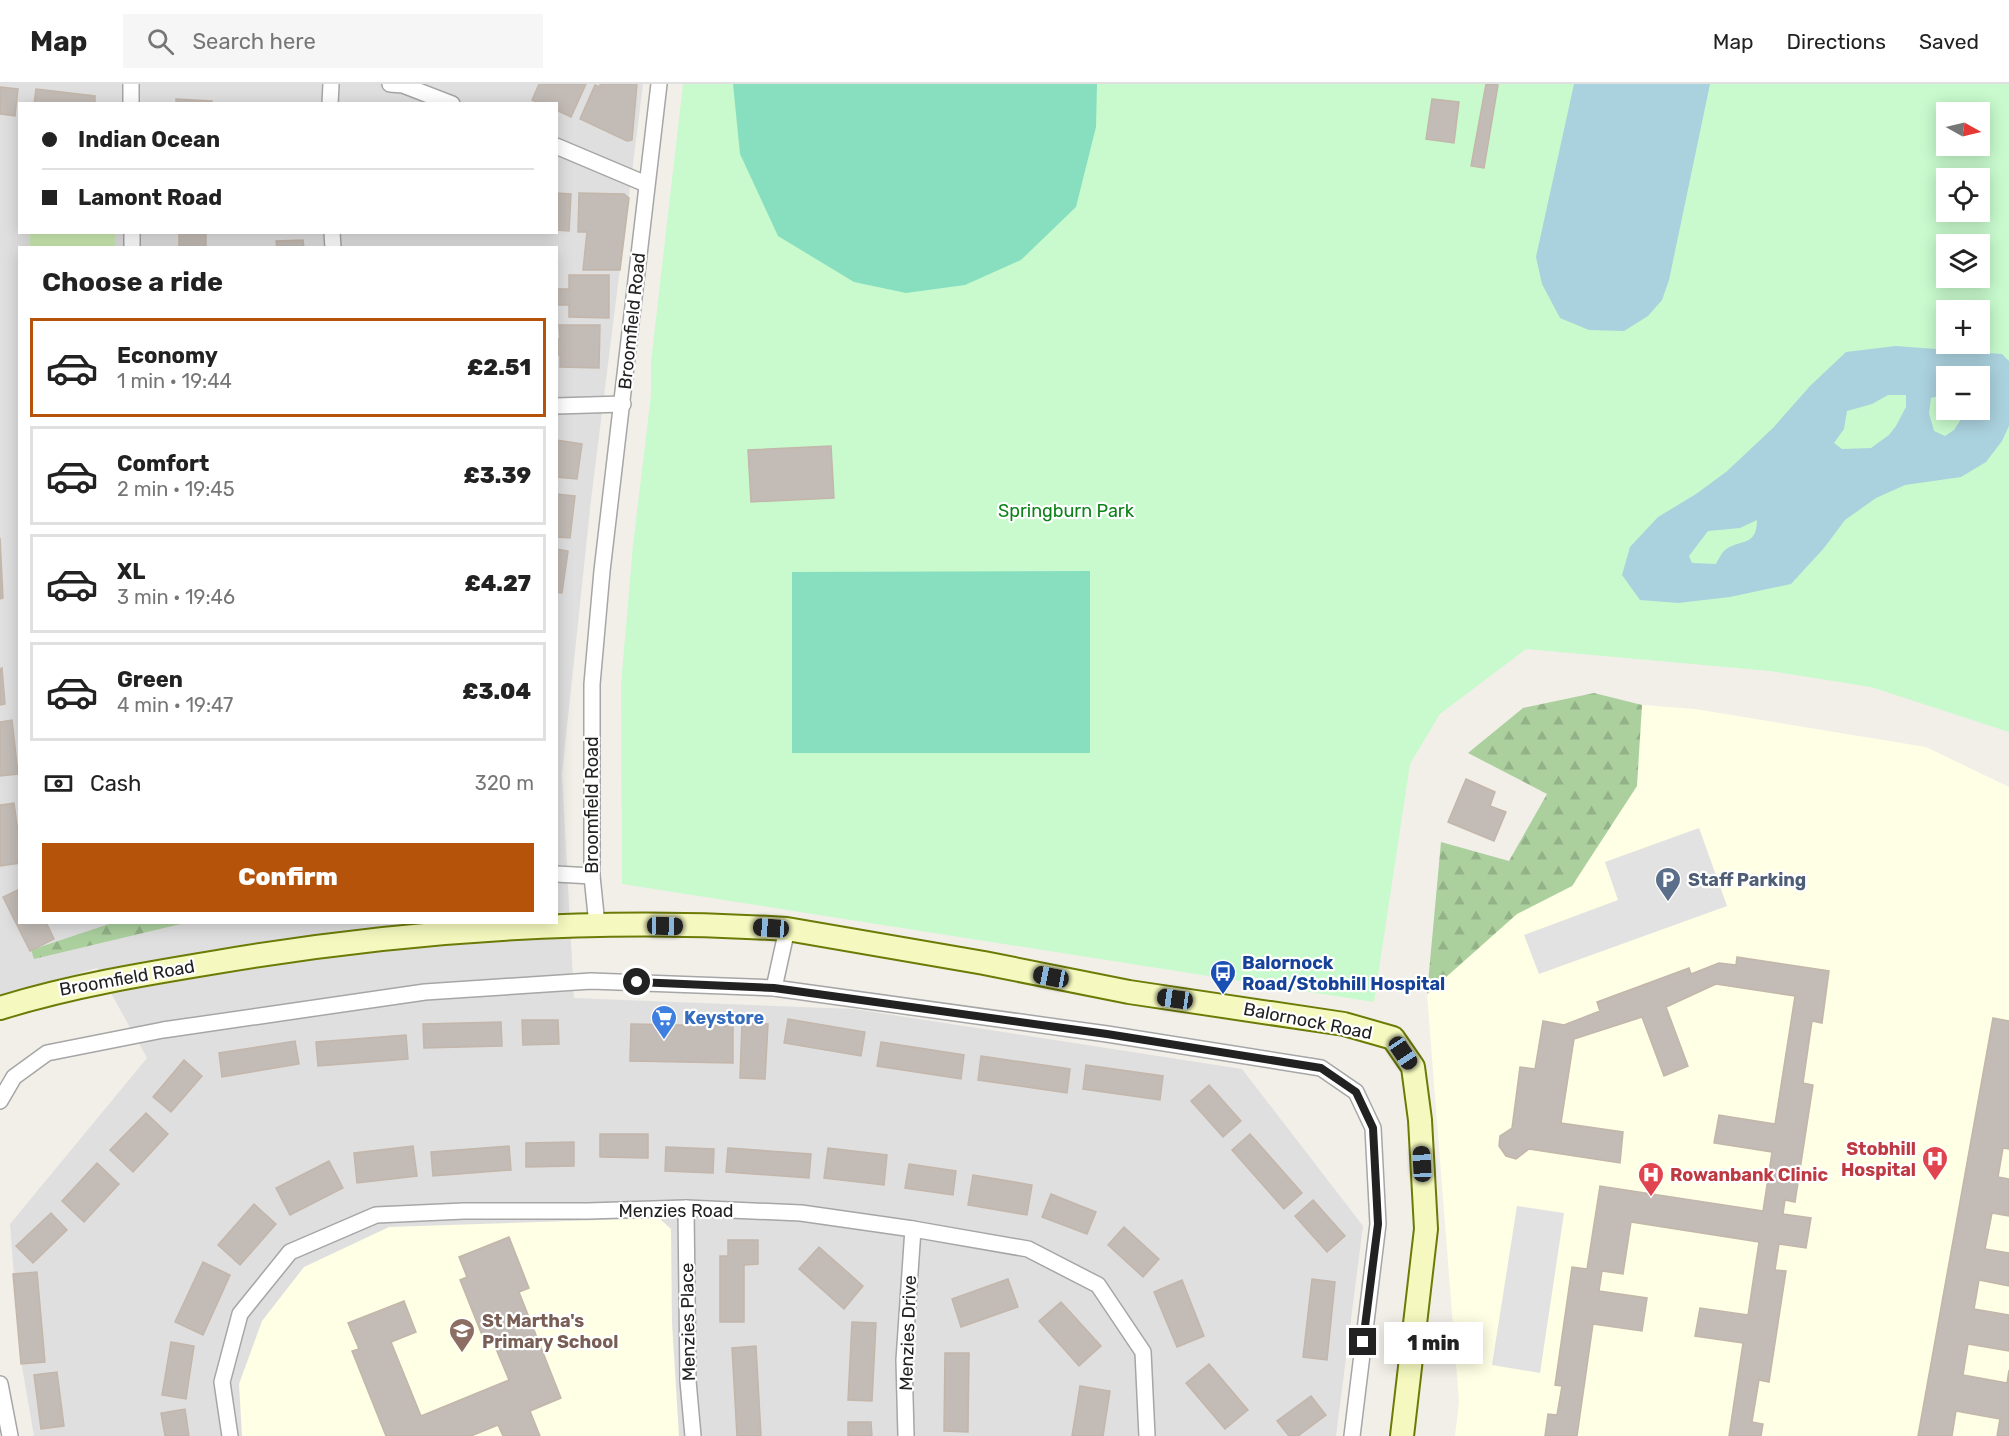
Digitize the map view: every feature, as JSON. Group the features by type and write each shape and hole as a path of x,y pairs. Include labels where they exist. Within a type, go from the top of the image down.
{"street":[{"path":"131,84 131,102"},
{"path":"330,102 331,84"},
{"path":"390,84 403,86 447,102"},
{"name":"Broomfield Road","path":"0,1008 60,990 300,948 480,929 597,925 592,876 592,684 602,571 659,84"},
{"path":"558,147 646,184"},
{"path":"558,406 623,404"},
{"path":"558,874 592,876"},
{"name":"Balornock Road","path":"597,925 787,929 984,963 1129,992 1344,1024 1393,1038 1413,1067 1420,1120 1426,1229 1402,1436"},
{"path":"774,988 787,929"},
{"path":"0,1101 14,1077 47,1053 163,1030 424,992 591,981 774,988 1107,1034 1321,1068 1356,1092 1373,1128 1378,1224 1352,1436"},
{"name":"Menzies Road","path":"230,1436 222,1382 240,1314 290,1251 376,1215 464,1211 686,1208 801,1213 1028,1249 1098,1285 1143,1352 1147,1436"},
{"name":"Menzies Place","path":"686,1208 688,1381 693,1436"},
{"name":"Menzies Drive","path":"906,1436 904,1360 913,1229"},
{"path":"0,1384 10,1436"}],"shaded area":[{"path":"0,84 643,84 591,500 562,774 574,998 854,1009 1242,1069 1363,1226 1336,1436 34,1436 20,1355 10,1224 147,1058 97,968 0,996"},
{"name":"Rowanbank Clinic","path":"1642,705 1695,709 1926,747 2009,787 2009,1436 1455,1436 1459,1402 1427,994"},
{"name":"Staff Parking","path":"1699,828 1727,906 1539,974 1524,935 1618,900 1605,862"},
{"path":"1517,1206 1564,1213 1540,1373 1492,1365"},
{"name":"St Martha's Primary School","path":"659,1218 671,1229 672,1323 679,1436 242,1436 239,1384 262,1321 304,1267 389,1227"}],"green space":[{"name":"Springburn Park","path":"683,84 2009,84 2009,732 1871,687 1770,671 1526,649 1440,714 1410,764 1374,1002 622,884 621,684 633,545 651,395 651,362"},
{"path":"733,84 1097,84 1096,127 1076,207 1021,260 965,285 906,293 854,282 778,236 740,154"},
{"path":"30,234 115,234 115,246 30,246"},
{"path":"1090,571 1090,753 792,753 792,572"},
{"path":"1594,693 1642,705 1637,786 1572,886 1517,914 1427,994 1441,842 1509,861 1547,794 1468,753 1523,708"},
{"path":"109,924 181,924 34,959 31,950"}],"water":[{"path":"1574,84 1710,84 1669,280 1662,300 1648,316 1624,331 1589,330 1560,318 1542,284 1536,257"},
{"path":"1896,346 1936,349 1936,354 2002,354 2009,361 2009,426 2002,441 1986,462 1961,477 1905,485 1876,498 1845,520 1824,548 1791,584 1730,597 1678,603 1640,600 1622,575 1630,547 1658,517 1726,472 1773,428 1810,386 1846,352","holes":["1888,395 1906,395 1906,407 1889,435 1871,448 1842,449 1834,443 1844,429 1847,411 1872,404","1757,520 1751,539 1724,551 1716,564 1692,563 1689,556 1708,531 1740,528"]}],"building":[{"path":"539,84 586,84 571,117 558,111 558,102 532,100"},
{"path":"600,84 637,84 632,140 627,141 580,119 595,85 600,87"},
{"path":"1486,84 1498,85 1484,168 1471,166"},
{"path":"0,87 18,89 15,116 0,114"},
{"path":"36,89 95,96 95,102 34,102"},
{"path":"176,99 212,101 212,102 176,102"},
{"path":"1432,99 1459,102 1454,143 1426,139"},
{"path":"558,193 571,194 569,231 558,230"},
{"path":"579,193 624,194 629,198 620,270 583,270 587,232 578,232"},
{"path":"179,234 206,234 206,246 179,246"},
{"path":"303,240 304,246 277,246 276,241"},
{"path":"569,275 609,275 609,318 569,317 569,305 558,305 558,289 569,289"},
{"path":"559,325 600,325 599,368 560,367 558,339 560,339"},
{"path":"558,440 582,444 577,479 558,477"},
{"path":"831,446 834,498 751,502 748,450"},
{"path":"558,494 575,496 570,538 558,537"},
{"path":"0,538 3,598 0,599"},
{"path":"558,549 568,551 562,593 558,592"},
{"path":"2,668 5,704 0,705 0,669"},
{"path":"12,720 18,774 0,776 0,722"},
{"path":"1466,779 1495,792 1490,806 1506,812 1494,841 1448,822"},
{"path":"14,803 18,832 18,863 0,866 0,805"},
{"path":"18,890 18,924 47,924 54,939 30,951 3,897"},
{"path":"1737,957 1829,971 1822,1023 1812,1021 1803,1083 1813,1085 1795,1202 1785,1200 1783,1214 1811,1218 1806,1248 1779,1244 1775,1270 1786,1271 1769,1382 1759,1380 1752,1422 1763,1424 1761,1436 1729,1436 1743,1343 1695,1336 1700,1308 1748,1315 1759,1242 1631,1222 1623,1274 1602,1271 1599,1291 1647,1298 1642,1331 1593,1324 1577,1436 1545,1436 1548,1414 1557,1415 1562,1386 1555,1385 1572,1267 1587,1269 1600,1186 1763,1211 1772,1152 1714,1143 1719,1115 1775,1124 1795,996 1716,984 1666,1007 1688,1066 1664,1076 1642,1017 1574,1039 1561,1123 1623,1132 1620,1163 1529,1149 1516,1159 1506,1156 1499,1146 1500,1136 1512,1128 1520,1067 1535,1069 1543,1021 1564,1025 1600,1011 1597,1002 1689,968 1691,974 1719,963 1736,965"},
{"path":"1993,1018 2009,1021 2009,1149 2003,1148 1998,1177 2009,1179 2009,1216 1992,1213 1985,1249 2009,1253 2009,1286 1979,1280 1974,1309 2009,1315 2009,1351 1968,1344 1963,1375 2007,1383 2009,1370 2009,1436 1997,1436 2000,1419 1956,1411 1952,1436 1918,1436"},
{"path":"788,1019 865,1032 861,1056 784,1043"},
{"path":"522,1020 558,1020 559,1044 523,1045"},
{"path":"501,1022 502,1046 424,1048 423,1024"},
{"path":"742,1023 768,1024 765,1079 740,1078"},
{"path":"631,1024 733,1026 733,1063 630,1061"},
{"path":"406,1035 408,1059 318,1066 316,1042"},
{"path":"295,1041 299,1064 222,1077 219,1053"},
{"path":"881,1042 964,1055 961,1079 877,1066"},
{"path":"981,1056 1070,1069 1067,1093 978,1080"},
{"path":"184,1060 202,1076 171,1112 153,1097"},
{"path":"1086,1065 1163,1076 1160,1100 1083,1089"},
{"path":"1209,1085 1241,1121 1223,1137 1191,1101"},
{"path":"146,1113 168,1134 133,1172 110,1150"},
{"path":"600,1134 648,1134 648,1158 600,1157"},
{"path":"1250,1134 1302,1193 1284,1209 1232,1150"},
{"path":"574,1142 574,1166 526,1167 526,1143"},
{"path":"413,1146 417,1176 357,1183 354,1153"},
{"path":"509,1146 511,1170 433,1176 431,1152"},
{"path":"666,1147 714,1149 713,1173 665,1171"},
{"path":"728,1148 811,1154 809,1178 726,1172"},
{"path":"828,1148 887,1155 884,1185 824,1178"},
{"path":"329,1161 343,1188 290,1215 276,1188"},
{"path":"97,1163 119,1184 84,1222 62,1201"},
{"path":"909,1164 956,1171 953,1195 905,1188"},
{"path":"973,1175 1032,1185 1027,1215 968,1205"},
{"path":"1051,1194 1096,1212 1087,1234 1042,1217"},
{"path":"1313,1200 1345,1236 1327,1252 1295,1216"},
{"path":"254,1204 276,1224 240,1265 218,1245"},
{"path":"51,1213 67,1230 33,1263 16,1246"},
{"path":"1124,1227 1159,1259 1143,1277 1108,1245"},
{"path":"509,1237 529,1288 519,1292 561,1398 530,1411 540,1436 503,1436 498,1425 471,1436 386,1436 352,1351 359,1349 348,1323 404,1301 416,1332 391,1342 421,1416 509,1380 491,1337 484,1340 460,1280 467,1277 459,1257"},
{"path":"728,1240 758,1240 758,1264 744,1265 744,1322 720,1322 720,1256 728,1256"},
{"path":"819,1247 863,1286 844,1309 799,1269"},
{"path":"203,1262 230,1275 203,1335 175,1322"},
{"path":"37,1272 45,1362 21,1364 13,1274"},
{"path":"1008,1279 1018,1307 961,1327 952,1299"},
{"path":"1312,1279 1335,1282 1327,1360 1303,1357"},
{"path":"1182,1280 1204,1336 1177,1347 1154,1292"},
{"path":"1061,1302 1101,1346 1079,1366 1039,1321"},
{"path":"852,1322 876,1323 872,1401 848,1400"},
{"path":"171,1342 194,1346 186,1399 162,1395"},
{"path":"756,1346 761,1436 737,1436 732,1348"},
{"path":"945,1353 969,1353 968,1432 944,1431"},
{"path":"1209,1364 1248,1410 1225,1429 1186,1383"},
{"path":"57,1372 64,1426 41,1429 34,1375"},
{"path":"1080,1386 1110,1391 1103,1436 1072,1436"},
{"path":"1311,1396 1326,1415 1298,1436 1289,1436 1277,1421"},
{"path":"185,1409 189,1436 165,1436 161,1413"},
{"path":"848,1422 871,1422 872,1436 848,1436"}],"place":[{"name":"Staff Parking","path":"1668,903"},
{"name":"Balornock Road/Stobhill Hospital","path":"1223,996"},
{"name":"Keystore","path":"664,1041"},
{"name":"Stobhill Hospital","path":"1935,1182"},
{"name":"Rowanbank Clinic","path":"1651,1198"},
{"name":"St Martha's Primary School","path":"462,1354"}],"route":[{"path":"637,982 774,988 1107,1034 1321,1068 1356,1092 1373,1128 1378,1224 1363,1342"}]}
